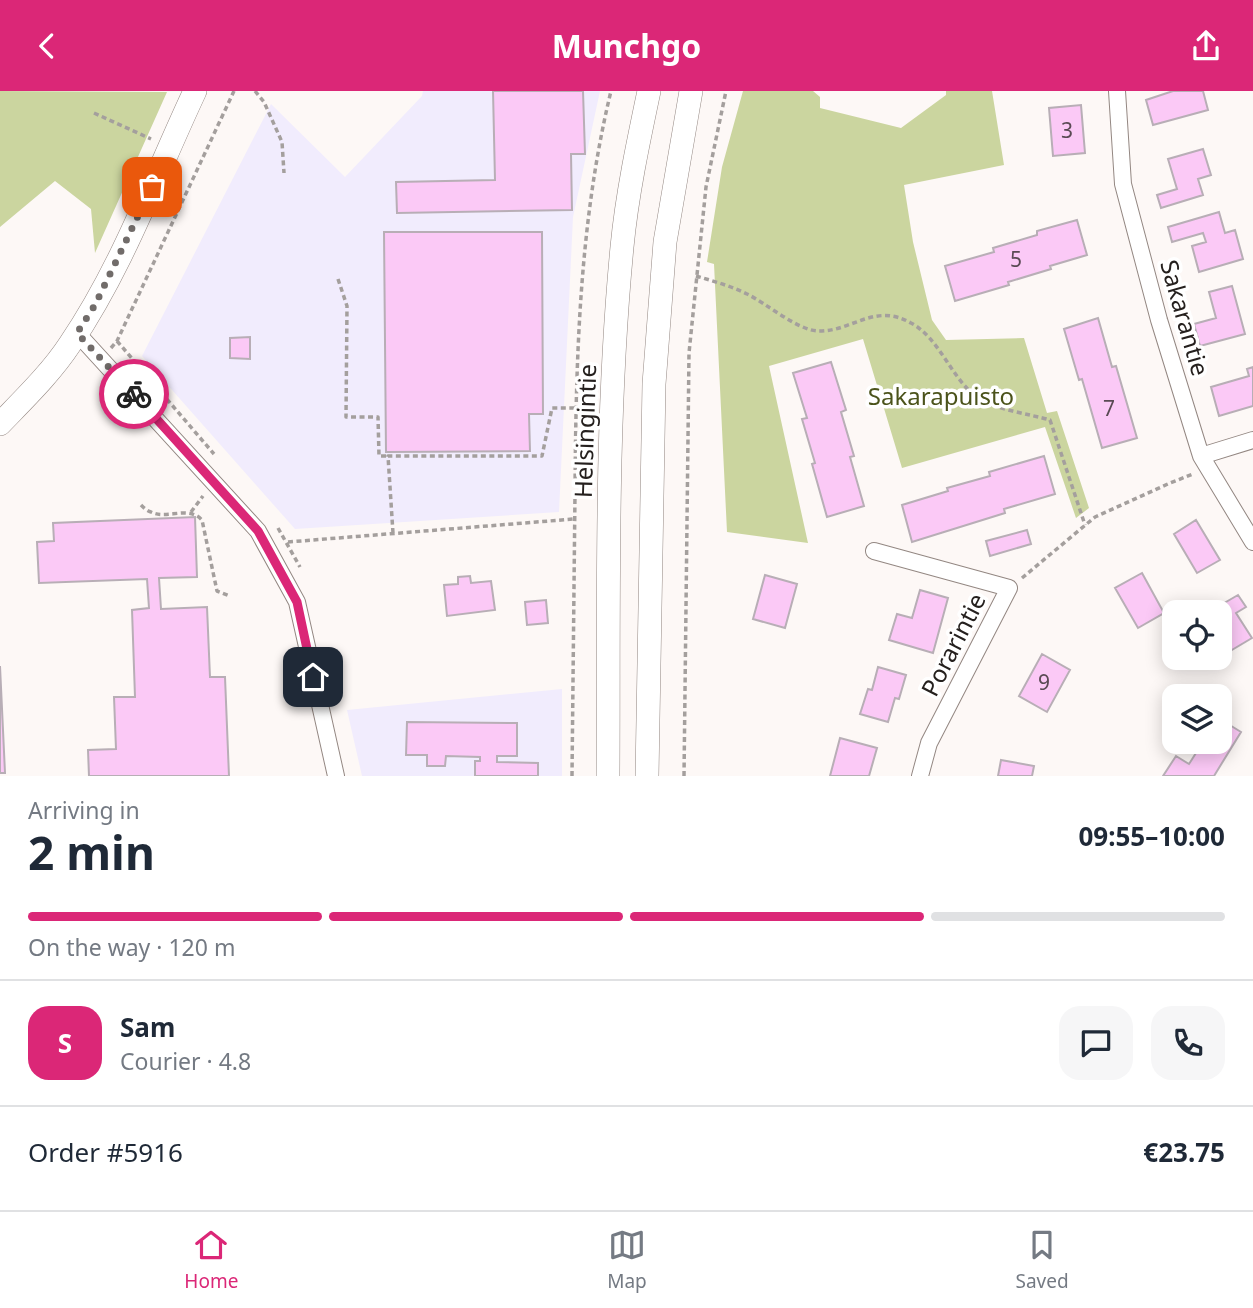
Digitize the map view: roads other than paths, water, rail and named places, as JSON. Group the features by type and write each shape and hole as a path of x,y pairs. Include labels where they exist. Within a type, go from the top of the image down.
{"main road":[{"path":"0,424 69,347 95,305 144,207 195,91"},
{"name":"Helsingintie","path":"608,776 611,400 622,246 634,161 649,91"},
{"path":"647,776 654,384 664,242 691,91"}],"street":[{"name":"Sakarantie","path":"1117,91 1123,184 1159,320 1204,462 1253,542"},
{"path":"77,333 258,531 282,572 297,602 336,776"},
{"path":"1204,462 1253,440"},
{"name":"Porarintie","path":"874,551 1009,588 929,743 920,776"}],"park label":[{"name":"Sakarapuisto","path":"941,397"}]}
